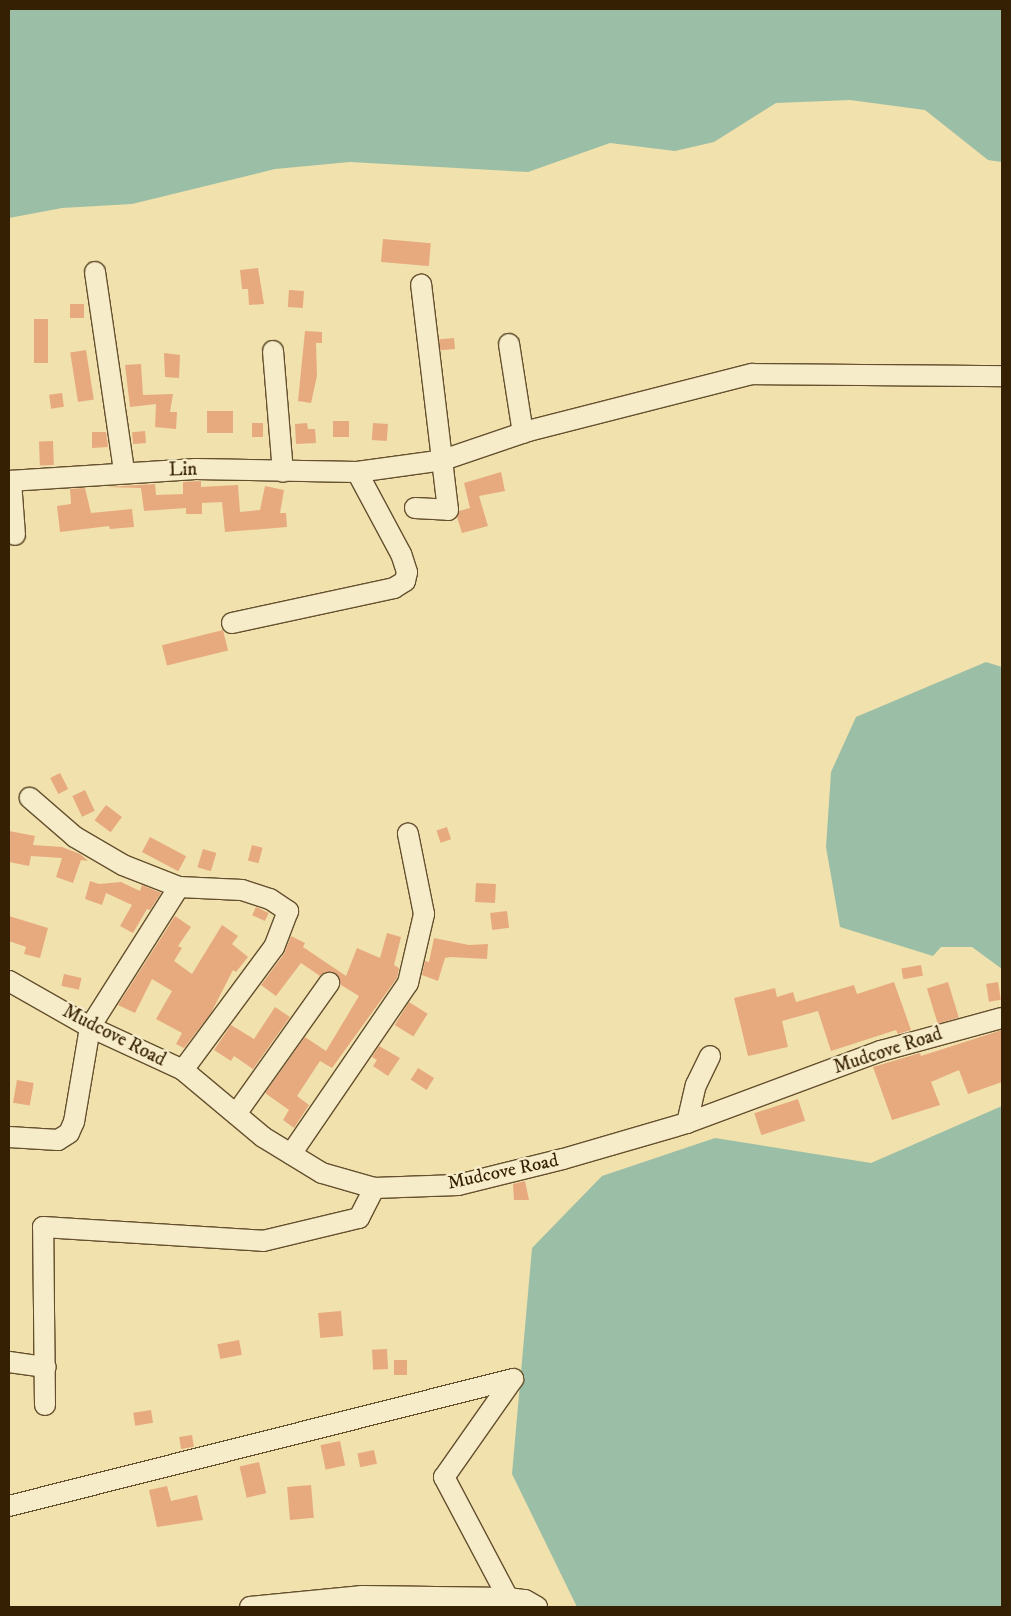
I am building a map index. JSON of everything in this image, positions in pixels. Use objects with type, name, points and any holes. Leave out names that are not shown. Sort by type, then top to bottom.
[{"type":"street","points":[[95,272],[124,472]]},
{"type":"street","points":[[415,508],[448,510],[421,285]]},
{"type":"street","points":[[509,344],[523,433]]},
{"type":"street","points":[[273,351],[283,472]]},
{"type":"street","name":"Lin","points":[[10,481],[124,472],[196,469],[357,472],[443,460],[523,433],[752,374],[1002,376]]},
{"type":"street","points":[[232,623],[394,588],[406,581],[407,572],[401,554],[357,472]]},
{"type":"street","points":[[10,481],[15,535]]},
{"type":"street","points":[[30,798],[75,837],[123,865],[179,887],[242,890],[270,899],[288,911],[274,946],[183,1070]]},
{"type":"street","points":[[291,1154],[408,983],[424,914],[408,834]]},
{"type":"street","points":[[9,1137],[58,1140],[69,1133],[90,1027],[179,887]]},
{"type":"street","name":"Mudcove Road","points":[[9,981],[90,1027],[183,1070],[236,1114],[291,1154],[322,1173],[374,1188],[458,1185],[563,1159],[687,1122],[881,1051],[1002,1018]]},
{"type":"street","points":[[236,1114],[329,983]]},
{"type":"street","points":[[687,1122],[696,1085],[710,1056]]},
{"type":"street","points":[[45,1405],[43,1227],[263,1241],[359,1218],[374,1188]]},
{"type":"street","points":[[9,1362],[46,1367]]},
{"type":"street","points":[[9,1506],[513,1379],[444,1478],[508,1598]]},
{"type":"street","points":[[250,1607],[362,1601],[431,1603],[508,1598],[526,1600],[537,1607]]},
{"type":"shaded area","points":[[9,9],[1002,9],[1002,162],[988,160],[925,110],[850,100],[776,103],[714,142],[675,151],[610,143],[528,172],[350,162],[275,169],[132,204],[62,208],[9,218]]},
{"type":"shaded area","points":[[986,662],[1002,667],[1002,969],[972,947],[941,947],[933,956],[840,927],[826,847],[831,772],[856,717]]},
{"type":"shaded area","points":[[1002,1106],[1002,1607],[577,1607],[512,1474],[532,1248],[602,1176],[715,1138],[871,1163]]},
{"type":"building","points":[[383,239],[431,243],[429,266],[381,262]]},
{"type":"building","points":[[258,268],[264,304],[249,305],[248,289],[242,289],[240,270]]},
{"type":"building","points":[[289,290],[304,291],[303,308],[288,307]]},
{"type":"building","points":[[70,304],[84,304],[84,318],[70,318]]},
{"type":"building","points":[[34,319],[48,319],[48,363],[34,363]]},
{"type":"building","points":[[305,331],[322,332],[322,343],[316,343],[317,376],[311,403],[298,401]]},
{"type":"building","points":[[454,338],[455,349],[440,350],[439,339]]},
{"type":"building","points":[[86,350],[94,399],[78,402],[70,353]]},
{"type":"building","points":[[164,353],[180,355],[179,378],[165,377]]},
{"type":"building","points":[[141,364],[143,395],[173,394],[170,412],[177,412],[176,429],[155,427],[156,404],[130,407],[125,365]]},
{"type":"building","points":[[62,393],[64,407],[51,409],[49,395]]},
{"type":"building","points":[[207,411],[233,411],[233,433],[207,433]]},
{"type":"building","points":[[333,421],[349,421],[349,437],[333,437]]},
{"type":"building","points":[[252,423],[263,423],[263,437],[252,437]]},
{"type":"building","points":[[307,423],[308,429],[315,429],[316,443],[296,444],[295,424]]},
{"type":"building","points":[[373,423],[388,424],[387,441],[372,440]]},
{"type":"building","points":[[145,431],[146,443],[133,444],[132,432]]},
{"type":"building","points":[[92,432],[106,432],[108,447],[92,448]]},
{"type":"building","points":[[39,441],[53,441],[54,465],[40,465]]},
{"type":"building","points":[[501,472],[505,491],[479,496],[488,526],[462,533],[457,517],[459,511],[470,508],[464,483]]},
{"type":"building","points":[[201,481],[201,487],[238,485],[240,512],[260,510],[265,486],[284,490],[280,513],[286,513],[287,527],[225,532],[222,502],[202,503],[202,514],[186,514],[186,508],[144,511],[141,488],[106,487],[155,484],[156,495],[183,494],[183,482]]},
{"type":"building","points":[[85,488],[91,513],[132,509],[134,527],[110,529],[109,526],[60,532],[57,506],[71,504],[70,489]]},
{"type":"building","points":[[223,630],[228,650],[167,666],[162,645]]},
{"type":"building","points":[[60,773],[68,789],[58,794],[50,778]]},
{"type":"building","points":[[85,790],[95,811],[82,817],[72,796]]},
{"type":"building","points":[[106,805],[122,817],[111,832],[95,820]]},
{"type":"building","points":[[447,827],[451,839],[441,843],[437,830]]},
{"type":"building","points":[[9,831],[35,836],[33,845],[62,847],[80,854],[88,861],[81,860],[73,883],[56,877],[62,858],[31,856],[29,866],[9,862]]},
{"type":"building","points":[[150,837],[186,856],[178,871],[142,852]]},
{"type":"building","points":[[252,845],[263,848],[258,863],[248,860]]},
{"type":"building","points":[[203,849],[216,853],[211,871],[197,867]]},
{"type":"building","points":[[90,881],[99,884],[121,882],[140,891],[142,885],[161,893],[150,910],[147,909],[133,933],[120,926],[132,905],[106,893],[102,905],[85,899]]},
{"type":"building","points":[[476,883],[496,884],[495,903],[475,902]]},
{"type":"building","points":[[256,907],[269,913],[265,921],[252,915]]},
{"type":"building","points":[[507,911],[509,928],[492,930],[490,913]]},
{"type":"building","points":[[9,916],[48,928],[40,958],[24,954],[26,947],[9,941]]},
{"type":"building","points":[[175,916],[191,927],[178,946],[182,948],[174,961],[192,974],[222,925],[238,936],[232,944],[248,957],[236,972],[233,970],[211,1013],[184,1048],[176,1044],[182,1033],[156,1019],[172,991],[152,979],[135,1013],[118,1005]]},
{"type":"building","points":[[387,933],[401,937],[394,965],[399,968],[397,978],[332,1068],[320,1061],[297,1096],[309,1105],[294,1128],[283,1120],[289,1110],[265,1093],[305,1037],[326,1051],[359,996],[341,985],[335,973],[325,972],[320,976],[301,963],[276,996],[261,985],[284,954],[291,936],[305,943],[303,947],[346,976],[357,948],[380,958]]},
{"type":"building","points":[[434,938],[469,945],[488,944],[487,959],[445,958],[438,981],[422,975],[425,961],[429,962]]},
{"type":"building","points":[[921,965],[923,976],[903,979],[901,968]]},
{"type":"building","points":[[64,974],[82,978],[79,990],[61,986]]},
{"type":"building","points":[[894,982],[911,1030],[898,1034],[896,1030],[831,1051],[818,1011],[782,1021],[788,1047],[748,1056],[734,998],[775,988],[777,997],[793,992],[796,1002],[854,985],[857,994]]},
{"type":"building","points":[[948,982],[959,1017],[938,1024],[927,988]]},
{"type":"building","points":[[998,982],[1001,1000],[989,1002],[986,984]]},
{"type":"building","points":[[409,1002],[428,1014],[413,1037],[395,1025]]},
{"type":"building","points":[[275,1007],[290,1017],[253,1069],[234,1056],[231,1061],[214,1050],[231,1025],[254,1039]]},
{"type":"building","points":[[1002,1030],[1002,1082],[968,1094],[959,1070],[931,1082],[940,1105],[892,1120],[873,1067],[920,1053],[921,1056]]},
{"type":"building","points":[[379,1046],[400,1058],[388,1076],[373,1066],[377,1060],[372,1057]]},
{"type":"building","points":[[418,1068],[434,1078],[427,1090],[411,1080]]},
{"type":"building","points":[[17,1080],[34,1083],[30,1106],[13,1103]]},
{"type":"building","points":[[798,1099],[805,1121],[761,1135],[754,1113]]},
{"type":"building","points":[[525,1181],[529,1200],[514,1200],[513,1184]]},
{"type":"building","points":[[341,1311],[343,1336],[320,1338],[318,1313]]},
{"type":"building","points":[[239,1340],[242,1355],[220,1359],[217,1344]]},
{"type":"building","points":[[387,1349],[388,1369],[373,1370],[372,1350]]},
{"type":"building","points":[[394,1360],[407,1360],[407,1375],[394,1375]]},
{"type":"building","points":[[151,1410],[153,1423],[135,1426],[133,1413]]},
{"type":"building","points":[[192,1435],[194,1447],[181,1449],[179,1437]]},
{"type":"building","points":[[340,1441],[345,1465],[326,1470],[320,1445]]},
{"type":"building","points":[[374,1450],[377,1464],[360,1467],[357,1454]]},
{"type":"building","points":[[259,1462],[266,1493],[247,1498],[240,1466]]},
{"type":"building","points":[[311,1485],[314,1518],[290,1520],[287,1487]]},
{"type":"building","points":[[167,1486],[171,1501],[197,1495],[203,1520],[157,1527],[149,1490]]}]
